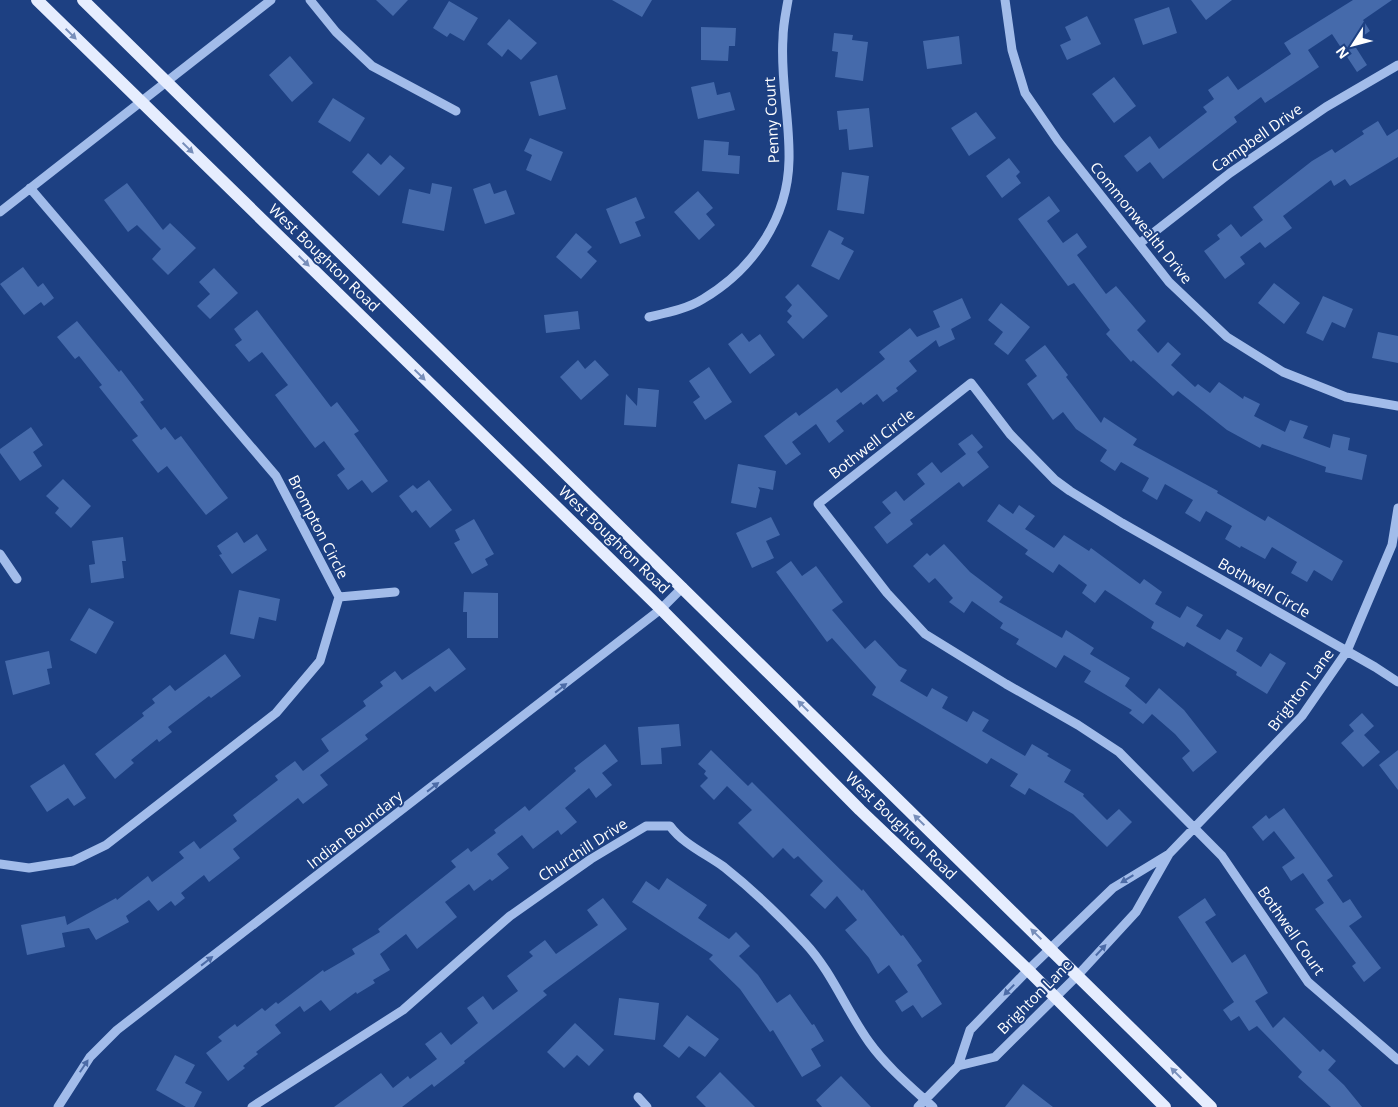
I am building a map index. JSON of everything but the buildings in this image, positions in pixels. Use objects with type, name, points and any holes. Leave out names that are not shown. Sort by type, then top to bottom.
[{"type":"main road","name":"West Boughton Road","points":[[36,0],[661,610],[860,810],[1028,970],[1165,1107]]},
{"type":"main road","name":"West Boughton Road","points":[[84,0],[1211,1107]]},
{"type":"street","points":[[0,212],[142,103],[166,81],[271,0]]},
{"type":"street","points":[[310,0],[336,32],[372,66],[456,111]]},
{"type":"street","name":"Penny Court","points":[[648,317],[673,311],[702,300],[734,277],[756,254],[774,225],[784,198],[789,160],[783,37],[788,0]]},
{"type":"street","name":"Commonwealth Drive","points":[[1005,0],[1012,50],[1025,94],[1058,141],[1168,282],[1227,337],[1283,372],[1346,397],[1398,406]]},
{"type":"street","name":"Campbell Drive","points":[[1139,244],[1230,173],[1326,107],[1398,65]]},
{"type":"street","name":"Brompton Circle","points":[[0,864],[29,868],[72,861],[106,845],[276,714],[320,661],[339,597],[276,476],[30,188]]},
{"type":"street","name":"Bothwell Circle","points":[[1195,827],[1119,752],[1078,725],[1006,684],[925,634],[887,593],[818,504],[971,383],[1010,434],[1055,480],[1122,523],[1346,651]]},
{"type":"street","name":"Brighton Lane","points":[[958,1066],[995,1057],[1078,975],[1136,912],[1169,854],[1302,716],[1346,651],[1392,545],[1398,508]]},
{"type":"street","points":[[0,554],[17,580]]},
{"type":"street","name":"Indian Boundary","points":[[58,1107],[63,1096],[90,1057],[117,1030],[661,610],[683,587]]},
{"type":"street","points":[[339,597],[395,592]]},
{"type":"street","points":[[1346,651],[1398,682]]},
{"type":"street","name":"Churchill Drive","points":[[252,1107],[403,1010],[510,916],[591,859],[646,826],[670,826],[677,836],[704,852],[743,882],[784,922],[821,963],[868,1041],[881,1057],[933,1107]]},
{"type":"street","name":"Bothwell Court","points":[[1195,827],[1222,856],[1308,982],[1398,1060]]},
{"type":"street","name":"Brighton Lane","points":[[918,1107],[958,1066],[970,1030],[1028,970],[1113,888],[1169,854]]},
{"type":"street","points":[[638,1097],[647,1107]]}]
